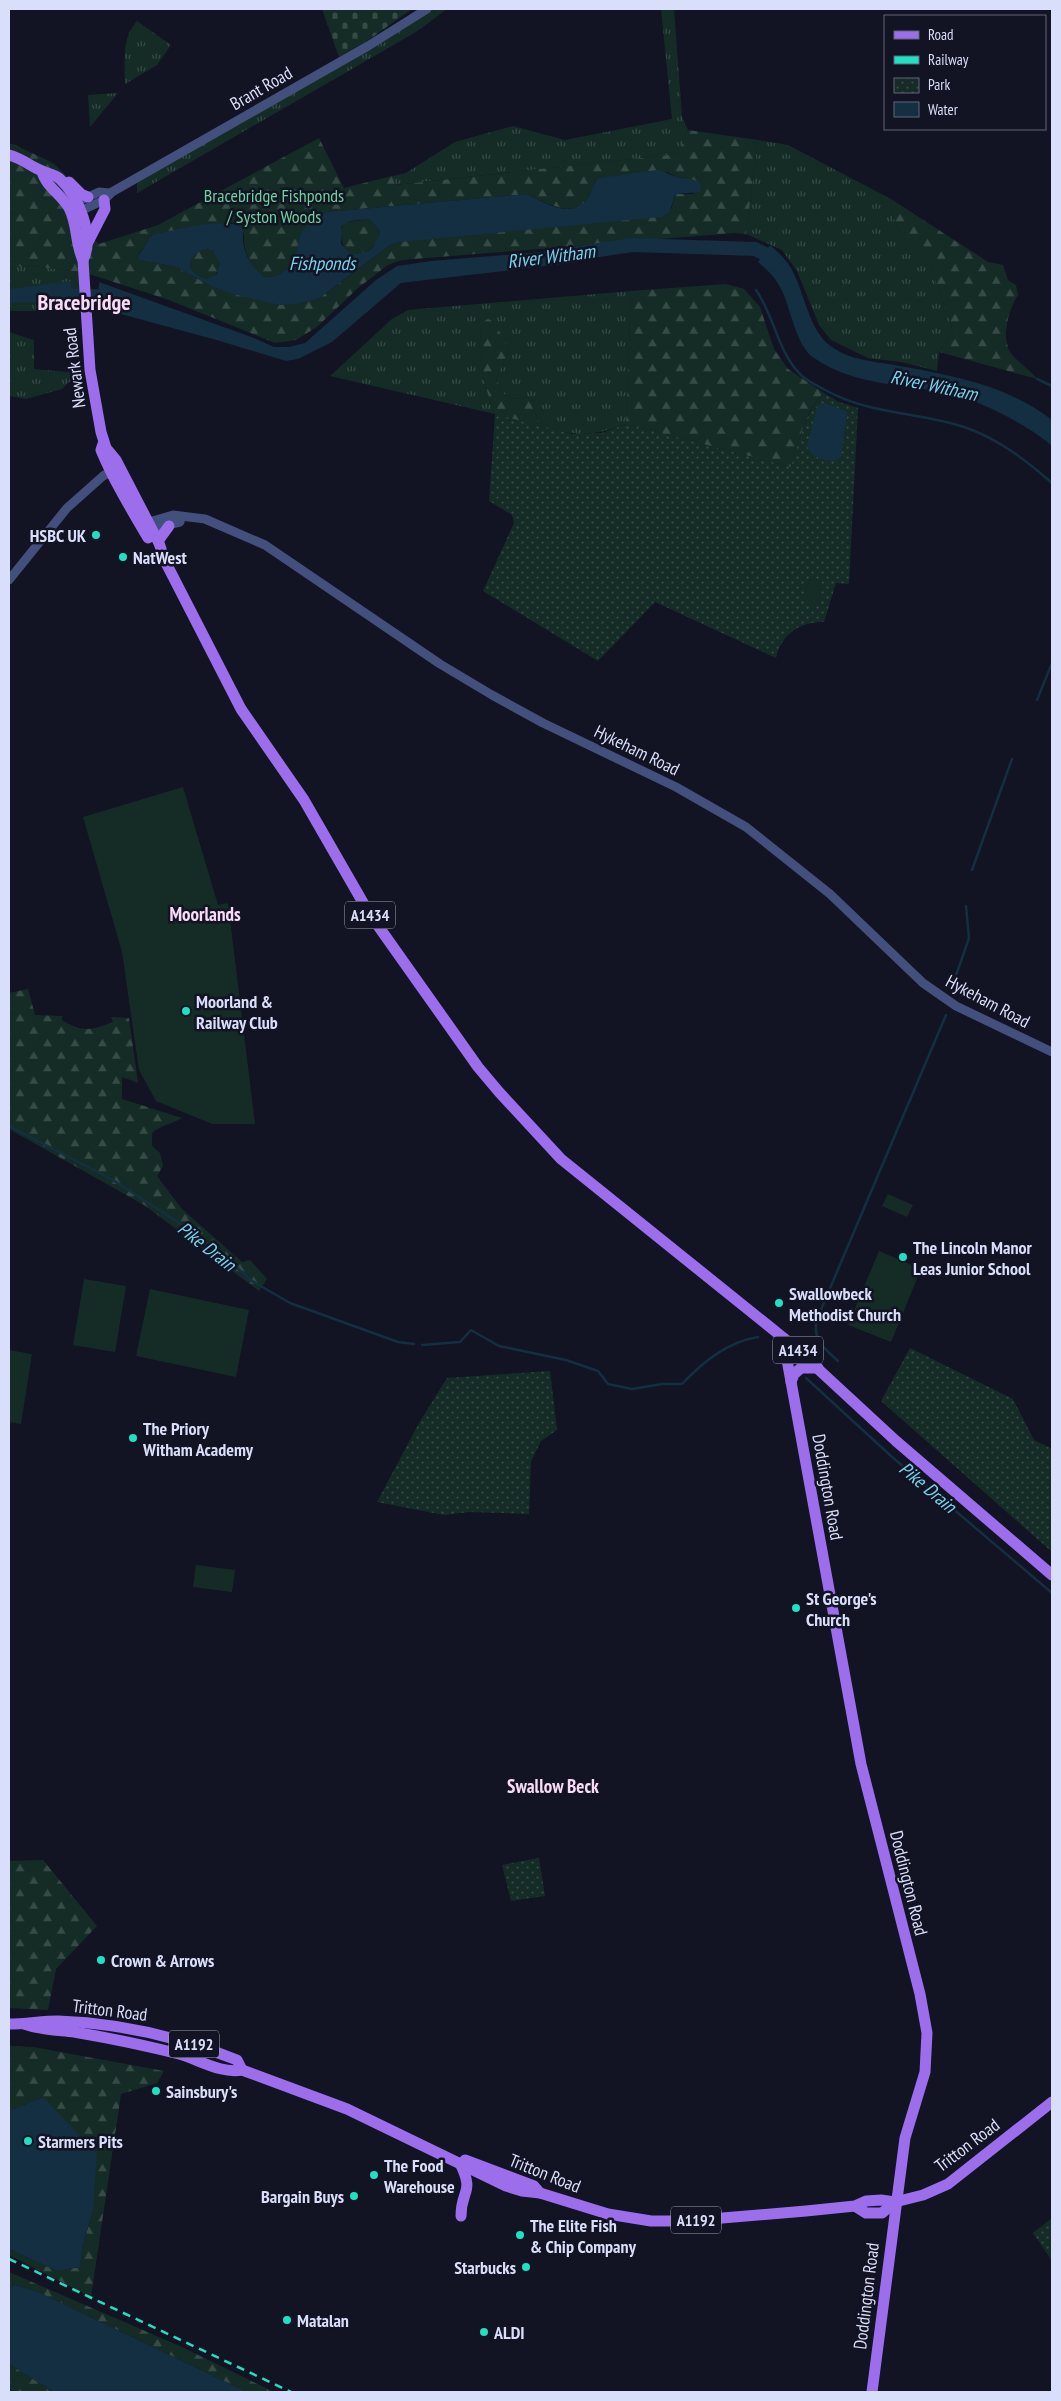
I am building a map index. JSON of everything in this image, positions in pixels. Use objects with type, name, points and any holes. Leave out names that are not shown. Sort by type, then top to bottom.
[{"type":"main road","name":"Newark Road","points":[[9,155],[18,157],[42,171],[48,171],[61,180],[74,208],[87,245],[87,252],[83,260]]},
{"type":"main road","name":"Newark Road","points":[[42,171],[44,179],[74,208],[79,251],[83,260],[92,378],[104,441],[157,554],[165,562]]},
{"type":"main road","points":[[61,180],[68,180],[81,194],[88,197]]},
{"type":"main road","points":[[87,245],[105,209],[107,197]]},
{"type":"main road","name":"Newark Road","points":[[145,526],[158,541],[165,562],[241,709],[309,808],[378,928],[478,1067],[561,1158],[783,1338]]},
{"type":"main road","points":[[158,541],[170,526]]},
{"type":"main road","name":"A1434","points":[[783,1338],[896,1441],[1052,1576]]},
{"type":"main road","name":"Doddington Road","points":[[783,1338],[861,1764],[924,2013],[928,2050],[925,2072],[905,2138],[872,2392]]},
{"type":"main road","points":[[791,1382],[794,1374],[801,1368],[818,1368]]},
{"type":"main road","name":"Tritton Road","points":[[9,2024],[24,2024],[37,2021],[113,2025],[168,2035],[237,2060],[242,2070]]},
{"type":"main road","name":"Tritton Road","points":[[24,2024],[37,2028],[127,2042],[231,2072],[242,2070],[347,2109],[458,2161],[472,2170],[506,2186],[522,2191],[540,2193],[608,2214],[651,2221],[710,2219],[855,2206],[866,2201],[896,2202],[923,2195],[948,2184],[1052,2102]]},
{"type":"main road","points":[[168,2035],[177,2046],[196,2052],[204,2065]]},
{"type":"main road","points":[[458,2161],[468,2182],[461,2216]]},
{"type":"street","name":"Brant Road","points":[[107,197],[368,46],[427,9]]},
{"type":"street","points":[[74,208],[88,197],[99,192],[107,197]]},
{"type":"street","points":[[74,208],[107,197]]},
{"type":"street","points":[[9,580],[67,508],[80,495],[97,483],[106,484],[118,474]]},
{"type":"street","name":"Hykeham Road","points":[[145,526],[172,515],[182,518],[205,519],[265,544],[440,664],[492,695],[543,723],[676,787],[746,827],[830,894],[923,983],[953,1004],[1052,1052]]},
{"type":"street","points":[[145,526],[170,526],[180,522],[182,518]]},
{"type":"green space","points":[[322,9],[412,9],[367,41],[339,57]]},
{"type":"green space","points":[[427,9],[447,9],[416,32],[137,193],[137,179]]},
{"type":"green space","points":[[661,9],[674,9],[682,117],[688,130],[678,154],[394,185],[392,176],[406,173],[455,142],[513,126],[565,140],[672,119]]},
{"type":"green space","points":[[137,21],[171,45],[157,65],[125,84],[126,43],[128,35]]},
{"type":"green space","points":[[118,93],[90,127],[88,95]]},
{"type":"green space","name":"Bracebridge Fishponds / Syston Woods","points":[[688,130],[758,140],[746,234],[734,233],[402,260],[388,265],[358,288],[317,327],[296,340],[275,343],[169,300],[86,273],[25,265],[9,269],[9,144],[13,144],[53,163],[76,185],[83,229],[99,244],[158,225],[319,138],[344,188],[392,176],[395,185],[678,154]],"holes":[[[668,172],[676,177],[684,178],[694,194],[676,194],[671,209],[399,242],[390,245],[318,299],[297,304],[211,286],[176,267],[141,260],[138,255],[149,237],[155,234],[223,223],[235,223],[244,234],[246,253],[255,268],[264,277],[276,276],[294,264],[300,239],[306,228],[327,212],[527,194],[547,204],[567,209],[576,208],[584,203],[590,195],[595,182]]]},
{"type":"green space","points":[[758,140],[788,145],[891,199],[893,216],[901,236],[928,258],[953,331],[939,352],[937,371],[901,362],[868,358],[831,340],[819,325],[797,271],[782,250],[746,234]]},
{"type":"green space","points":[[891,199],[988,262],[1003,265],[1008,280],[1016,285],[1018,295],[1008,317],[1006,335],[1009,351],[1037,379],[939,352],[953,331],[928,258],[901,236],[893,216]]},
{"type":"green space","points":[[369,219],[380,231],[377,240],[372,247],[360,254],[353,254],[347,251],[343,245],[341,235],[344,223]]},
{"type":"green space","points":[[205,249],[211,250],[219,258],[219,270],[211,278],[205,279],[199,278],[191,270],[190,264],[191,258],[199,250]]},
{"type":"green space","points":[[24,265],[86,273],[74,311],[9,311],[9,269]]},
{"type":"green space","points":[[726,284],[744,289],[760,307],[774,349],[788,369],[824,393],[817,400],[807,417],[791,467],[626,424],[631,291]]},
{"type":"green space","points":[[631,291],[626,424],[614,428],[584,434],[542,427],[528,397],[515,399],[504,394],[496,378],[509,352],[495,323],[481,323],[481,336],[485,380],[495,414],[330,376],[392,319],[408,310]]},
{"type":"green space","points":[[488,319],[495,322],[509,352],[496,378],[501,390],[510,398],[528,397],[542,427],[495,414],[487,391],[481,347],[481,323]]},
{"type":"green space","points":[[9,332],[34,340],[34,369],[79,373],[62,389],[26,399],[9,396]]},
{"type":"green space","points":[[824,393],[839,402],[858,408],[849,584],[836,583],[824,622],[807,624],[793,631],[782,643],[776,658],[655,602],[598,661],[483,591],[514,523],[512,515],[489,501],[495,414],[572,434],[602,433],[626,424],[791,467],[807,418],[817,400]]},
{"type":"green space","points":[[807,579],[822,581],[819,606],[804,604]]},
{"type":"green space","name":"Moorland & Railway Club","points":[[183,787],[218,905],[228,903],[255,1124],[212,1124],[156,1101],[139,1070],[122,952],[83,817]]},
{"type":"green space","points":[[28,989],[35,1015],[62,1016],[62,1020],[76,1027],[88,1029],[99,1027],[113,1022],[111,1017],[129,1018],[138,1083],[122,1077],[122,1099],[182,1118],[152,1133],[152,1146],[160,1153],[163,1166],[157,1176],[182,1209],[242,1262],[250,1260],[267,1279],[259,1291],[144,1205],[9,1129],[9,993]]},
{"type":"green space","points":[[888,1194],[913,1205],[907,1217],[882,1206]]},
{"type":"green space","points":[[879,1251],[921,1269],[891,1342],[848,1325]]},
{"type":"green space","points":[[84,1279],[126,1286],[115,1352],[73,1345]]},
{"type":"green space","points":[[150,1289],[249,1310],[236,1377],[136,1356]]},
{"type":"green space","points":[[910,1348],[1013,1399],[1034,1440],[1052,1449],[1052,1552],[881,1401]]},
{"type":"green space","points":[[9,1350],[32,1354],[21,1424],[9,1422]]},
{"type":"green space","points":[[550,1371],[557,1430],[541,1441],[531,1462],[529,1514],[469,1512],[444,1515],[377,1502],[419,1423],[447,1378]]},
{"type":"green space","points":[[196,1565],[235,1570],[232,1592],[193,1587]]},
{"type":"green space","points":[[539,1858],[545,1896],[511,1901],[502,1865]]},
{"type":"green space","points":[[43,1860],[97,1926],[56,1969],[48,2010],[9,2008],[9,1861]]},
{"type":"green space","points":[[9,2046],[33,2047],[164,2071],[157,2083],[121,2094],[91,2297],[9,2255],[9,2249],[57,2271],[80,2267],[83,2245],[93,2210],[43,2097],[9,2111]]},
{"type":"green space","points":[[1052,2218],[1052,2261],[1033,2233]]},
{"type":"green space","points":[[9,2272],[182,2347],[274,2392],[247,2392],[36,2291],[15,2285],[9,2288]]},
{"type":"green space","points":[[9,2364],[54,2392],[9,2392]]},
{"type":"water","name":"Fishponds","points":[[657,170],[697,181],[700,183],[701,192],[676,194],[670,210],[661,217],[399,242],[390,245],[318,299],[297,304],[280,305],[233,294],[211,286],[176,267],[140,260],[138,256],[149,237],[155,234],[200,225],[234,224],[242,227],[243,244],[249,260],[264,277],[276,276],[294,264],[299,239],[305,228],[327,212],[527,194],[558,208],[574,208],[582,205],[588,198],[595,182],[599,178]],"holes":[[[369,219],[380,231],[379,237],[370,250],[361,254],[350,253],[341,244],[341,227],[350,221]],[[207,249],[213,251],[220,263],[217,274],[207,279],[194,273],[190,264],[194,255]]]},
{"type":"water","points":[[770,245],[790,266],[814,325],[827,343],[835,349],[858,359],[960,378],[999,390],[1017,398],[1052,420],[1052,446],[1020,424],[995,410],[970,400],[940,392],[866,380],[831,368],[814,358],[802,345],[778,283],[758,262]]},
{"type":"water","points":[[578,249],[580,262],[401,283],[332,342],[298,359],[286,361],[117,313],[97,310],[99,282],[274,347],[289,347],[305,343],[376,280],[397,266],[431,261]]},
{"type":"water","points":[[71,281],[71,305],[22,302],[9,304],[9,289]]},
{"type":"water","points":[[824,403],[846,411],[847,416],[841,457],[835,461],[822,459],[814,455],[807,445],[817,408],[820,404]]},
{"type":"water","points":[[43,2097],[97,2154],[93,2210],[83,2245],[80,2267],[57,2271],[9,2249],[9,2111]]},
{"type":"water","points":[[15,2285],[36,2291],[247,2392],[54,2392],[9,2364],[9,2288]]},
{"type":"waterway","name":"River Witham","points":[[560,256],[632,245],[755,249],[767,255],[777,265]]},
{"type":"waterway","points":[[756,290],[768,312],[787,357],[802,376],[808,380],[825,390],[861,405],[949,423],[979,433],[1012,452],[1052,483]]},
{"type":"waterway","name":"River Witham","points":[[54,295],[115,297]]},
{"type":"waterway","points":[[1037,379],[1052,386]]},
{"type":"waterway","points":[[1037,700],[1052,663]]},
{"type":"waterway","points":[[972,870],[1012,759]]},
{"type":"waterway","points":[[952,987],[969,938],[966,906]]},
{"type":"waterway","points":[[838,1361],[823,1347],[817,1338],[817,1319],[946,1015]]},
{"type":"waterway","name":"Pike Drain","points":[[9,1126],[113,1180],[179,1223],[219,1252],[252,1281],[290,1303],[398,1342],[414,1344]]},
{"type":"waterway","name":"Pike Drain","points":[[422,1345],[460,1342],[471,1330],[499,1346],[566,1360],[598,1371],[608,1384],[632,1389],[662,1384],[682,1384],[716,1354],[736,1343],[758,1337]]},
{"type":"waterway","name":"Pike Drain","points":[[806,1378],[891,1456],[1052,1593]]},
{"type":"railway","points":[[9,2259],[291,2392]]},
{"type":"place","name":"HSBC UK","points":[[96,535]]},
{"type":"place","name":"NatWest","points":[[123,557]]},
{"type":"place","name":"Moorland & Railway Club","points":[[186,1011]]},
{"type":"place","name":"The Lincoln Manor Leas Junior School","points":[[903,1257]]},
{"type":"place","name":"Swallowbeck Methodist Church","points":[[779,1303]]},
{"type":"place","name":"The Priory Witham Academy","points":[[133,1438]]},
{"type":"place","name":"St George's Church","points":[[796,1608]]},
{"type":"place","name":"Crown & Arrows","points":[[101,1960]]},
{"type":"place","name":"Sainsbury's","points":[[156,2091]]},
{"type":"place","name":"Starmers Pits","points":[[28,2141]]},
{"type":"place","name":"The Food Warehouse","points":[[374,2175]]},
{"type":"place","name":"Bargain Buys","points":[[354,2196]]},
{"type":"place","name":"The Elite Fish & Chip Company","points":[[520,2235]]},
{"type":"place","name":"Starbucks","points":[[526,2267]]},
{"type":"place","name":"Matalan","points":[[287,2320]]},
{"type":"place","name":"ALDI","points":[[484,2332]]},
{"type":"district","name":"Bracebridge","points":[[84,302]]},
{"type":"district","name":"Moorlands","points":[[205,914]]},
{"type":"district","name":"Swallow Beck","points":[[553,1786]]}]
